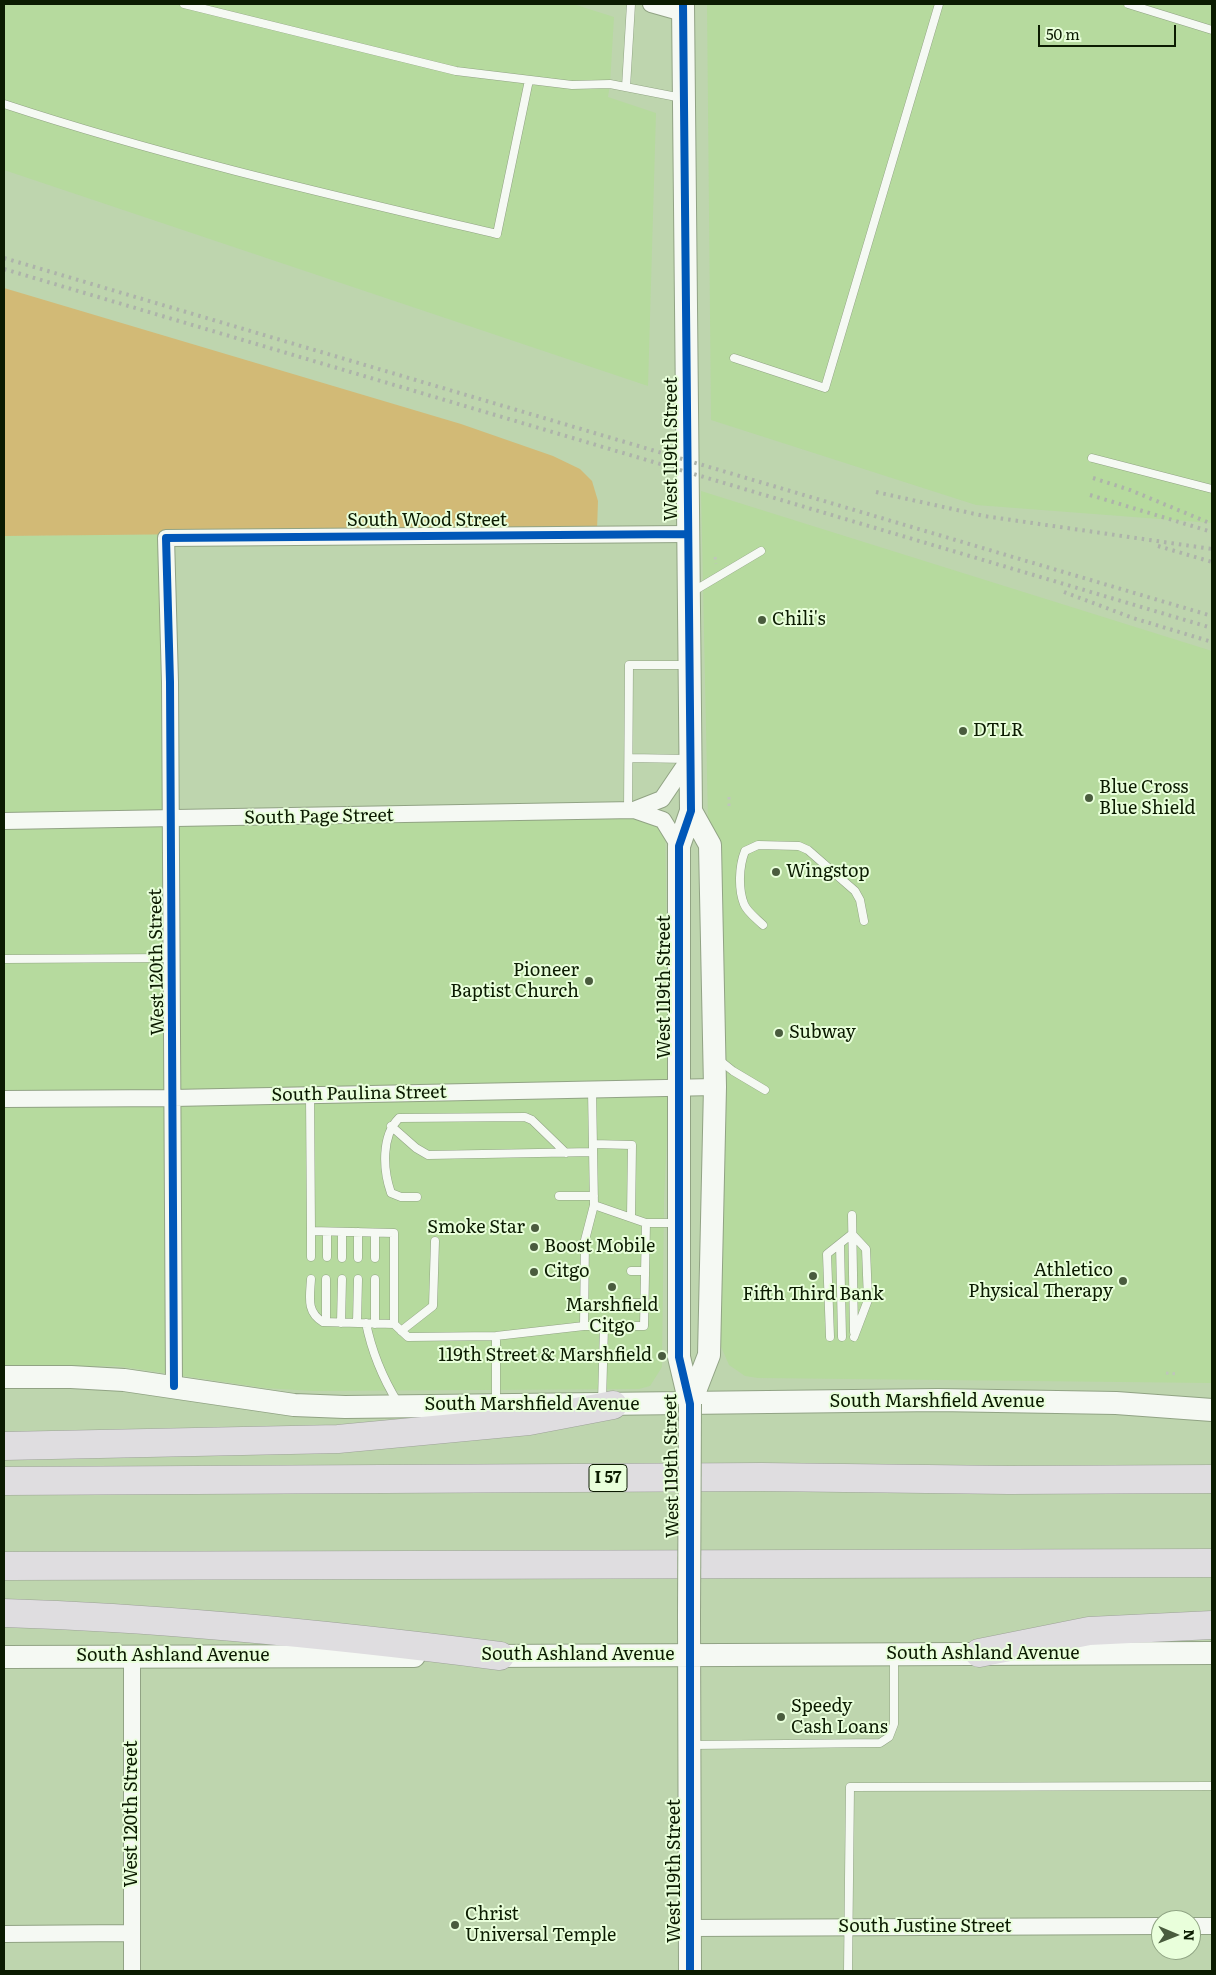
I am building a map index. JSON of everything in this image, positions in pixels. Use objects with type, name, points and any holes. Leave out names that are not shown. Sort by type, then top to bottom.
[{"type":"highway","points":[[4,1446],[338,1439],[529,1420],[608,1405]]},
{"type":"highway","name":"I 57","points":[[4,1481],[752,1477],[1009,1480],[1212,1479]]},
{"type":"highway","points":[[4,1566],[1212,1563]]},
{"type":"highway","points":[[4,1614],[73,1615],[334,1635],[500,1656]]},
{"type":"highway","points":[[979,1653],[1089,1631],[1212,1625]]},
{"type":"street","points":[[650,4],[683,9]]},
{"type":"street","name":"West 119th Street","points":[[683,9],[691,811],[679,846],[679,1357],[690,1404],[690,1971]]},
{"type":"street","name":"South Wood Street","points":[[166,538],[688,534]]},
{"type":"street","name":"West 120th Street","points":[[166,538],[172,958],[174,1386]]},
{"type":"street","name":"South Page Street","points":[[631,811],[662,799],[689,759]]},
{"type":"street","name":"South Page Street","points":[[4,821],[170,820],[631,811],[663,820],[679,846]]},
{"type":"street","name":"West 119th Street","points":[[690,1404],[709,1355],[715,1088],[710,845],[691,811]]},
{"type":"street","name":"South Paulina Street","points":[[4,1099],[173,1098],[715,1088]]},
{"type":"street","name":"South Marshfield Avenue","points":[[4,1377],[71,1377],[174,1386],[245,1399],[294,1405],[496,1406],[938,1400],[1116,1403],[1212,1410]]},
{"type":"street","name":"South Ashland Avenue","points":[[4,1657],[1212,1652]]},
{"type":"street","name":"West 120th Street","points":[[132,1656],[132,1971]]},
{"type":"street","name":"South Justine Street","points":[[690,1928],[1151,1926]]},
{"type":"street","points":[[4,1934],[132,1933]]},
{"type":"lane","points":[[184,4],[456,71],[572,85],[610,84],[684,98]]},
{"type":"lane","points":[[626,87],[631,4]]},
{"type":"lane","points":[[734,358],[825,388],[939,4]]},
{"type":"lane","points":[[1128,4],[1212,30]]},
{"type":"lane","points":[[4,104],[74,127],[240,173],[496,234],[529,80]]},
{"type":"lane","points":[[1092,458],[1212,489]]},
{"type":"lane","points":[[688,595],[760,551]]},
{"type":"lane","points":[[631,811],[629,665],[689,665]]},
{"type":"lane","points":[[629,758],[689,759]]},
{"type":"lane","points":[[763,925],[749,911],[741,894],[742,858],[745,852],[758,846],[799,846],[815,854],[856,891],[860,900],[864,921]]},
{"type":"lane","points":[[4,959],[172,958]]},
{"type":"lane","points":[[714,1056],[733,1071],[765,1090]]},
{"type":"lane","points":[[584,1326],[584,1303],[589,1271],[585,1240],[594,1205],[592,1090]]},
{"type":"lane","points":[[310,1095],[311,1257]]},
{"type":"lane","points":[[417,1197],[401,1197],[391,1193],[386,1180],[387,1139],[391,1126],[399,1118],[525,1118],[532,1120],[566,1153]]},
{"type":"lane","points":[[391,1126],[416,1148],[428,1155],[566,1153],[593,1148],[632,1145],[632,1218]]},
{"type":"lane","points":[[560,1196],[594,1196]]},
{"type":"lane","points":[[594,1205],[646,1223],[680,1223]]},
{"type":"lane","points":[[852,1215],[852,1234],[854,1336],[868,1300],[866,1249],[852,1234]]},
{"type":"lane","points":[[311,1232],[394,1233],[394,1324],[408,1336],[496,1336],[584,1326],[644,1326],[646,1223]]},
{"type":"lane","points":[[327,1232],[327,1258]]},
{"type":"lane","points":[[342,1232],[342,1258]]},
{"type":"lane","points":[[358,1232],[358,1258]]},
{"type":"lane","points":[[375,1258],[376,1233]]},
{"type":"lane","points":[[830,1337],[827,1254],[852,1234]]},
{"type":"lane","points":[[401,1331],[433,1306],[434,1241]]},
{"type":"lane","points":[[840,1244],[842,1337]]},
{"type":"lane","points":[[631,1271],[645,1271]]},
{"type":"lane","points":[[375,1278],[370,1324],[372,1351],[385,1383],[401,1406]]},
{"type":"lane","points":[[311,1279],[310,1308],[314,1317],[326,1322],[394,1324]]},
{"type":"lane","points":[[326,1279],[326,1322]]},
{"type":"lane","points":[[341,1322],[342,1279]]},
{"type":"lane","points":[[357,1323],[358,1279]]},
{"type":"lane","points":[[632,1303],[644,1302]]},
{"type":"lane","points":[[584,1303],[593,1303]]},
{"type":"lane","points":[[604,1326],[608,1405]]},
{"type":"lane","points":[[496,1336],[496,1406]]},
{"type":"lane","points":[[689,1745],[880,1743],[888,1737],[894,1724],[894,1654]]},
{"type":"lane","points":[[848,1971],[850,1787],[1212,1786]]},
{"type":"path","points":[[729,797],[729,806]]},
{"type":"path","points":[[1166,1373],[1178,1374]]},
{"type":"shaded area","points":[[4,4],[573,4],[614,17],[608,97],[656,113],[648,386],[4,170]]},
{"type":"shaded area","points":[[707,4],[1212,4],[1212,523],[976,505],[711,420]]},
{"type":"shaded area","points":[[4,288],[461,424],[553,456],[580,469],[592,481],[598,501],[597,530],[4,536]]},
{"type":"shaded area","points":[[701,491],[1212,651],[1212,1383],[758,1378],[745,1376],[729,1365],[719,1342]]},
{"type":"shaded area","points":[[163,534],[165,824],[665,816],[669,1091],[664,1200],[662,1367],[650,1386],[639,1389],[314,1391],[265,1388],[117,1366],[4,1366],[4,536]]},
{"type":"railway","points":[[4,258],[1212,616]]},
{"type":"railway","points":[[4,269],[1212,628]]},
{"type":"railway","points":[[1093,478],[1130,490],[1212,524]]},
{"type":"railway","points":[[876,492],[984,516],[1212,549]]},
{"type":"railway","points":[[1090,495],[1212,532]]},
{"type":"railway","points":[[1158,546],[1212,562]]},
{"type":"railway","points":[[1064,592],[1133,618],[1212,642]]},
{"type":"cycle path","points":[[683,4],[691,811],[679,846],[679,1357],[690,1404],[690,1971]]},
{"type":"cycle path","points":[[174,1386],[170,682],[166,538],[688,534]]},
{"type":"place","name":"Chili's","points":[[762,620]]},
{"type":"place","name":"DTLR","points":[[963,731]]},
{"type":"place","name":"Blue Cross Blue Shield","points":[[1089,798]]},
{"type":"place","name":"Wingstop","points":[[776,872]]},
{"type":"place","name":"Pioneer Baptist Church","points":[[589,981]]},
{"type":"place","name":"Subway","points":[[779,1033]]},
{"type":"place","name":"Smoke Star","points":[[535,1228]]},
{"type":"place","name":"Boost Mobile","points":[[534,1247]]},
{"type":"place","name":"Citgo","points":[[534,1272]]},
{"type":"place","name":"Fifth Third Bank","points":[[813,1276]]},
{"type":"place","name":"Athletico Physical Therapy","points":[[1123,1281]]},
{"type":"place","name":"Marshfield Citgo","points":[[612,1287]]},
{"type":"place","name":"119th Street & Marshfield","points":[[662,1356]]},
{"type":"place","name":"Speedy Cash Loans","points":[[781,1717]]},
{"type":"place","name":"Christ Universal Temple","points":[[455,1925]]}]
